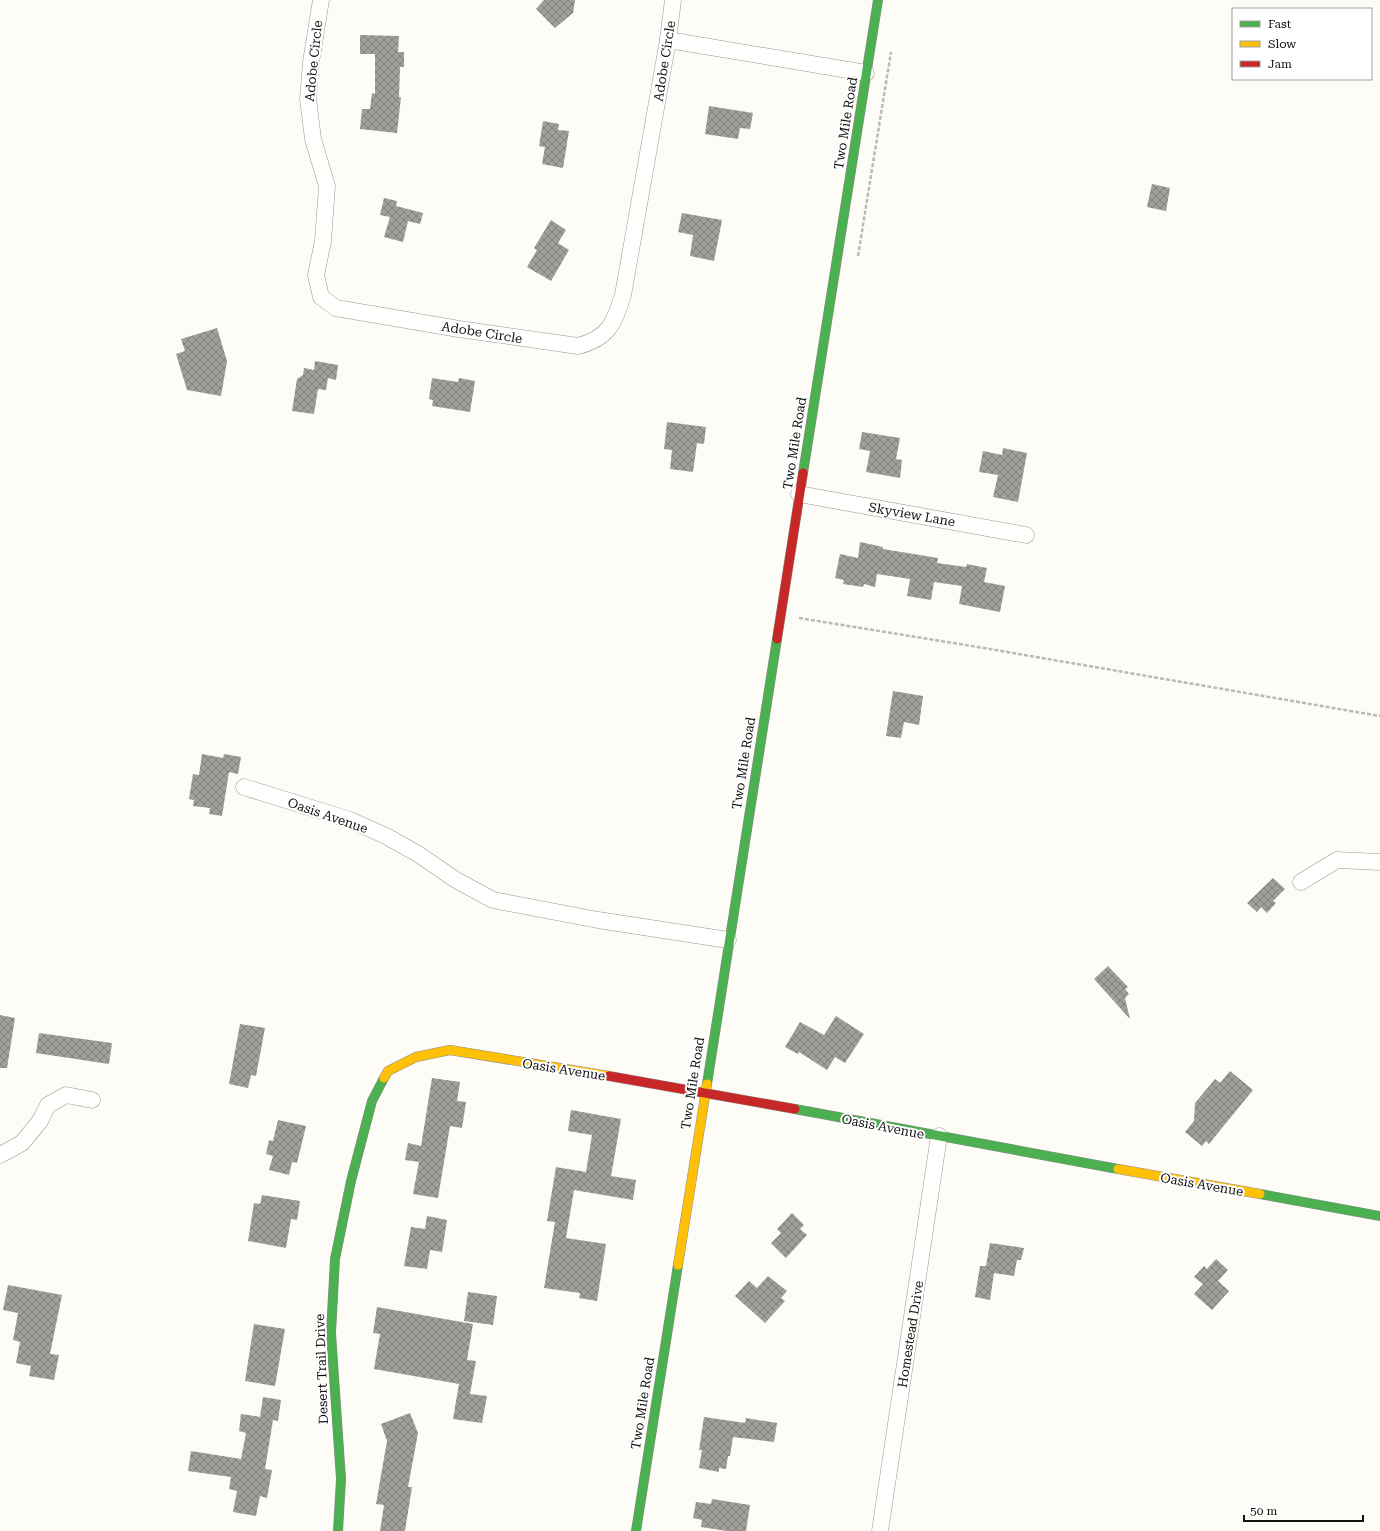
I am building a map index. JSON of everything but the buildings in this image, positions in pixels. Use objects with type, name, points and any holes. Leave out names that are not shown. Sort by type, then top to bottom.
[{"type":"main road","name":"Two Mile Road","points":[[636,1531],[728,940],[878,0]]},
{"type":"main road","name":"Oasis Avenue","points":[[388,1071],[416,1057],[450,1050],[729,1096],[939,1136],[1380,1216]]},
{"type":"main road","name":"Desert Trail Drive","points":[[338,1531],[341,1479],[330,1333],[335,1259],[351,1181],[372,1101],[388,1071]]},
{"type":"street","name":"Adobe Circle","points":[[321,0],[311,62],[308,99],[313,139],[327,186],[323,241],[316,275],[321,297],[336,308],[466,330],[578,346],[592,343],[603,336],[615,318],[623,295],[668,40],[673,0]]},
{"type":"street","points":[[668,40],[866,73]]},
{"type":"street","name":"Skyview Lane","points":[[799,494],[1026,535]]},
{"type":"street","name":"Oasis Avenue","points":[[244,787],[350,820],[386,836],[418,854],[456,880],[493,900],[598,920],[728,940]]},
{"type":"street","points":[[1301,882],[1337,860],[1380,862]]},
{"type":"street","points":[[0,1155],[22,1142],[40,1121],[48,1105],[66,1095],[92,1100]]},
{"type":"street","name":"Homestead Drive","points":[[880,1531],[939,1136]]},
{"type":"path","points":[[780,615],[986,648],[1380,716]]},
{"type":"traffic: fast","points":[[803,473],[878,0]]},
{"type":"traffic: fast","points":[[707,1084],[777,639]]},
{"type":"traffic: fast","points":[[338,1531],[341,1479],[331,1333],[335,1259],[351,1181],[372,1101],[384,1078]]},
{"type":"traffic: fast","points":[[795,1109],[1118,1169]]},
{"type":"traffic: fast","points":[[1260,1194],[1380,1216]]},
{"type":"traffic: fast","points":[[636,1531],[678,1265]]},
{"type":"traffic: slow","points":[[384,1078],[388,1071],[416,1057],[450,1050],[609,1076]]},
{"type":"traffic: slow","points":[[678,1265],[707,1084]]},
{"type":"traffic: slow","points":[[1118,1169],[1260,1194]]},
{"type":"traffic: jam","points":[[777,639],[803,473]]},
{"type":"traffic: jam","points":[[609,1076],[795,1109]]}]
